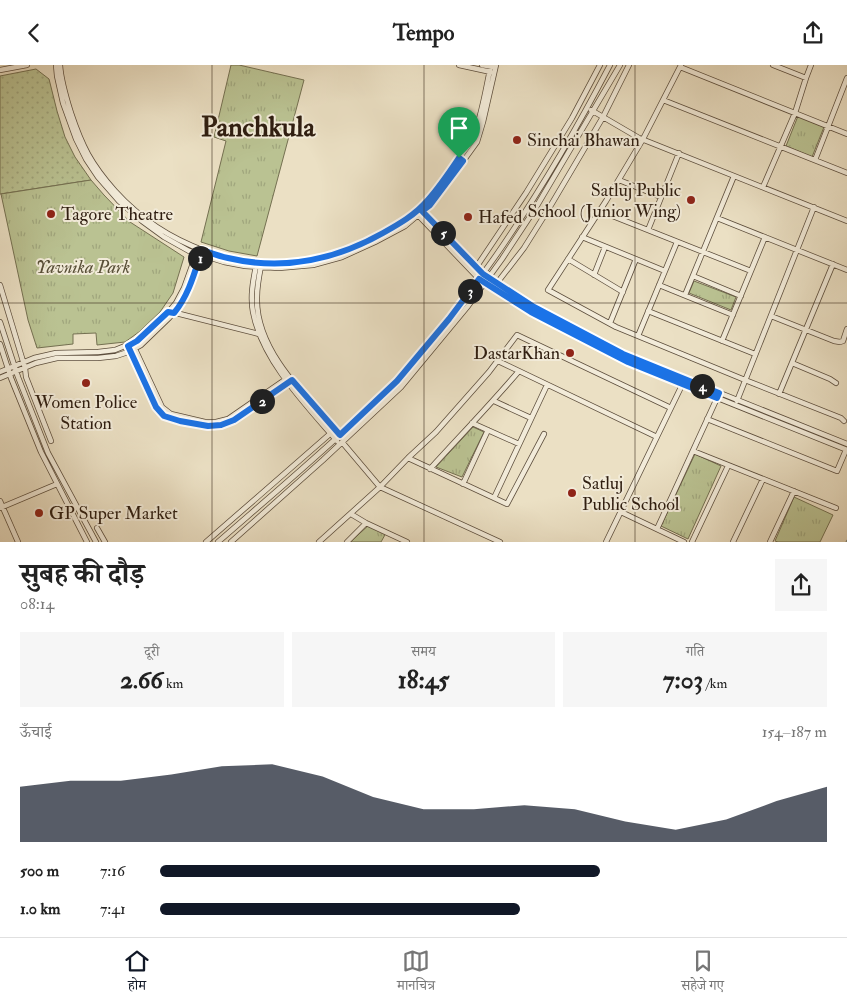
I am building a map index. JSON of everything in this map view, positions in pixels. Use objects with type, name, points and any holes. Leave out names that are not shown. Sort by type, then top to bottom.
[{"type":"street","points":[[0,70],[23,65]]},
{"type":"street","points":[[56,65],[63,103],[76,139],[98,177],[119,201],[142,221],[164,237],[189,251],[199,251]]},
{"type":"street","points":[[60,65],[61,76],[79,137],[101,175],[122,199],[145,219],[199,251],[224,262],[245,266],[312,260],[340,253],[374,238],[418,212],[477,142],[483,122],[493,68]]},
{"type":"street","points":[[458,65],[493,68]]},
{"type":"street","points":[[482,65],[493,68]]},
{"type":"street","points":[[472,272],[526,193],[572,118],[600,65]]},
{"type":"street","points":[[218,542],[338,437],[397,381],[449,319],[498,254],[535,196],[610,65]]},
{"type":"street","points":[[231,542],[401,387],[468,306],[535,209],[620,65]]},
{"type":"street","points":[[497,283],[533,234],[602,117],[629,65]]},
{"type":"street","points":[[773,65],[806,78]]},
{"type":"street","points":[[762,187],[795,113],[811,65]]},
{"type":"street","points":[[844,421],[841,418],[638,336],[548,290],[619,180],[643,139],[680,66],[847,134]]},
{"type":"street","points":[[815,160],[847,78]]},
{"type":"street","points":[[842,92],[847,94]]},
{"type":"street","points":[[663,100],[847,173]]},
{"type":"street","points":[[587,108],[643,139],[847,221]]},
{"type":"street","points":[[648,230],[678,153]]},
{"type":"street","points":[[684,295],[734,175]]},
{"type":"street","points":[[619,180],[661,197]]},
{"type":"street","points":[[736,403],[814,207]]},
{"type":"street","points":[[600,211],[751,271]]},
{"type":"street","points":[[418,212],[483,274],[534,307],[623,354],[684,382]]},
{"type":"street","points":[[418,212],[479,279],[531,312],[628,362],[718,395],[846,450],[837,471],[707,419]]},
{"type":"street","points":[[717,218],[847,270]]},
{"type":"street","points":[[582,237],[665,271]]},
{"type":"street","points":[[722,341],[765,237]]},
{"type":"street","points":[[638,336],[677,242]]},
{"type":"street","points":[[594,275],[605,247]]},
{"type":"street","points":[[0,372],[15,369],[34,358],[56,353],[98,353],[131,347],[171,312],[184,288],[199,251]]},
{"type":"street","points":[[568,259],[622,291]]},
{"type":"street","points":[[610,323],[636,259]]},
{"type":"street","points":[[779,394],[833,264]]},
{"type":"street","points":[[258,265],[252,298],[253,313],[259,334],[267,351],[289,380],[331,433],[338,437]]},
{"type":"street","points":[[258,265],[256,298],[258,312],[265,337],[280,365],[289,380],[380,487],[490,540],[500,542]]},
{"type":"street","points":[[693,276],[741,296]]},
{"type":"street","points":[[0,285],[26,377],[51,441]]},
{"type":"street","points":[[659,285],[733,315]]},
{"type":"street","points":[[648,311],[755,354]]},
{"type":"street","points":[[171,312],[265,337]]},
{"type":"street","points":[[771,316],[834,341],[843,341],[847,329]]},
{"type":"street","points":[[0,322],[15,369],[48,453],[96,542]]},
{"type":"street","points":[[319,542],[380,487],[436,432],[498,361],[517,335],[671,408]]},
{"type":"street","points":[[0,344],[41,452],[87,542]]},
{"type":"street","points":[[131,347],[156,407],[164,416],[180,421],[208,426],[221,425],[234,420],[289,380]]},
{"type":"street","points":[[498,361],[657,437]]},
{"type":"street","points":[[792,363],[836,383]]},
{"type":"street","points":[[0,378],[9,371]]},
{"type":"street","points":[[430,469],[494,401],[519,371]]},
{"type":"street","points":[[606,542],[684,382]]},
{"type":"street","points":[[494,498],[547,385]]},
{"type":"street","points":[[657,529],[718,395]]},
{"type":"street","points":[[494,401],[531,418]]},
{"type":"street","points":[[736,403],[847,444]]},
{"type":"street","points":[[472,423],[519,444]]},
{"type":"street","points":[[463,484],[488,430]]},
{"type":"street","points":[[206,542],[331,433]]},
{"type":"street","points":[[408,458],[507,504],[544,434]]},
{"type":"street","points":[[693,451],[836,508]]},
{"type":"street","points":[[692,542],[728,466]]},
{"type":"street","points":[[733,542],[763,479]]},
{"type":"street","points":[[1,507],[57,484]]},
{"type":"street","points":[[772,542],[794,491]]},
{"type":"street","points":[[0,501],[18,542]]},
{"type":"street","points":[[621,512],[684,542]]},
{"type":"street","points":[[350,514],[407,542]]},
{"type":"street","points":[[347,542],[366,523]]},
{"type":"street","points":[[96,528],[105,542]]},
{"type":"green space","points":[[231,65],[239,65],[304,80],[257,256],[229,251],[201,242],[226,141],[214,137]]},
{"type":"green space","points":[[36,69],[49,79],[65,137],[75,157],[91,180],[0,194],[0,76]]},
{"type":"green space","points":[[798,116],[824,127],[812,157],[786,146]]},
{"type":"green space","name":"Yavnika Park","points":[[91,180],[130,222],[184,257],[173,293],[160,312],[139,332],[125,342],[97,345],[96,333],[73,334],[73,344],[37,348],[28,320],[1,194]]},
{"type":"green space","points":[[694,281],[736,297],[731,310],[689,293]]},
{"type":"green space","points":[[473,427],[484,432],[462,477],[436,467]]},
{"type":"green space","points":[[695,454],[721,466],[688,539],[661,526]]},
{"type":"green space","points":[[794,497],[833,515],[820,542],[775,541]]},
{"type":"green space","points":[[369,525],[386,533],[381,542],[350,542]]},
{"type":"place","name":"Sinchai Bhawan","points":[[517,140]]},
{"type":"place","name":"Satluj Public School (Junior Wing)","points":[[691,200]]},
{"type":"place","name":"Tagore Theatre","points":[[51,214]]},
{"type":"place","name":"Hafed","points":[[468,217]]},
{"type":"place","name":"DastarKhan","points":[[570,353]]},
{"type":"place","name":"Women Police Station","points":[[86,383]]},
{"type":"place","name":"Satluj Public School","points":[[572,493]]},
{"type":"place","name":"GP Super Market","points":[[39,513]]},
{"type":"district","name":"Panchkula","points":[[258,127]]},
{"type":"route","points":[[459,158],[463,161],[430,205],[422,211],[483,274],[562,323],[623,354],[719,393],[717,398],[628,362],[531,312],[479,279],[449,319],[397,381],[340,435],[292,380],[234,420],[221,425],[208,426],[180,421],[164,416],[156,407],[128,346],[137,341],[168,312],[174,313],[188,290],[202,250],[231,259],[279,264],[312,260],[340,253],[374,238],[415,212],[427,201],[459,158]]}]
